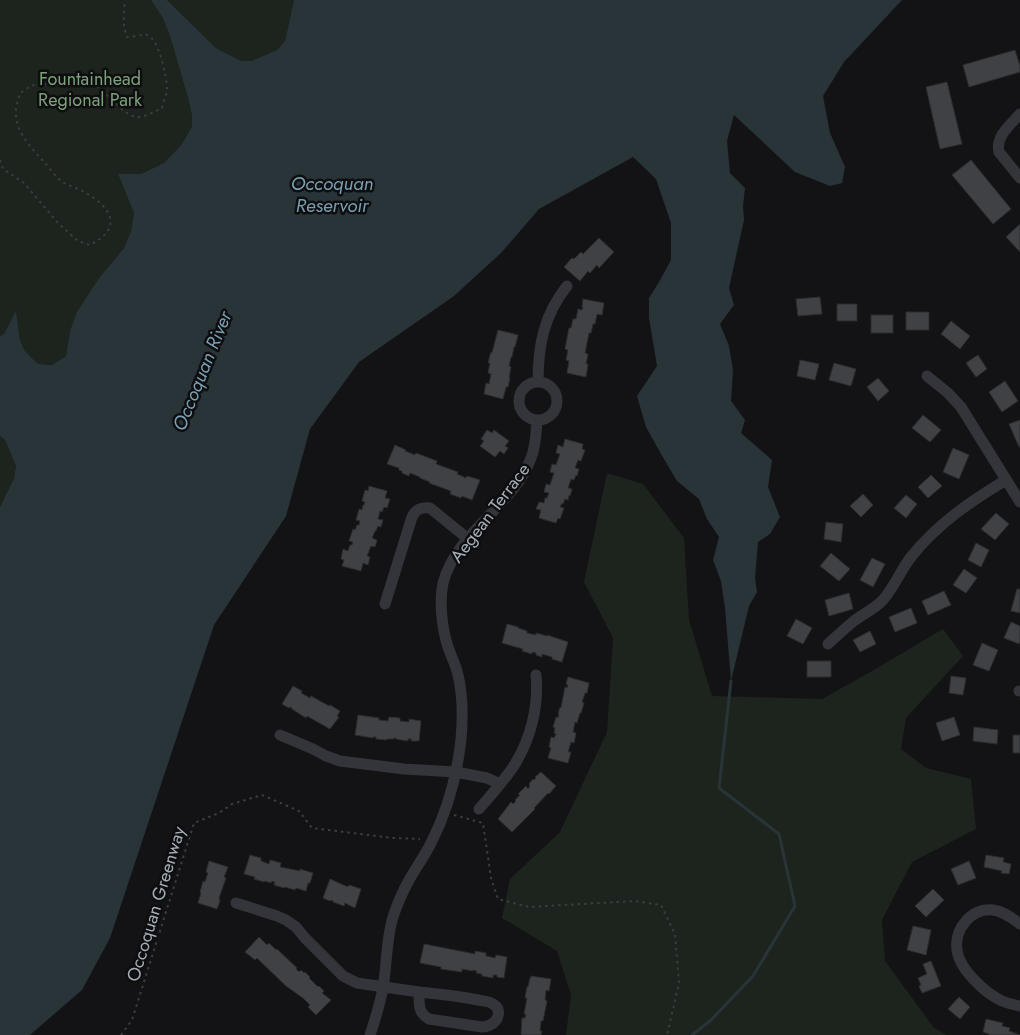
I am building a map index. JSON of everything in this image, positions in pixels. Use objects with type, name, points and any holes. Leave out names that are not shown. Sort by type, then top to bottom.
[{"type":"street","points":[[1020,114],[1000,136],[998,148],[999,152],[1020,178]]},
{"type":"street","points":[[538,382],[540,344],[545,326],[553,308],[567,286]]},
{"type":"street","points":[[927,376],[952,397],[960,407],[1020,502]]},
{"type":"street","points":[[534,382],[551,387],[557,399],[554,410],[548,417],[537,421],[530,420],[524,415],[518,402],[522,390],[534,382]]},
{"type":"street","name":"Aegean Terrace","points":[[370,1035],[383,987],[387,945],[392,919],[408,882],[430,846],[441,822],[450,798],[456,772],[462,730],[462,693],[443,623],[443,583],[450,565],[467,538],[503,502],[524,472],[535,447],[537,421]]},
{"type":"street","points":[[828,644],[840,632],[881,602],[891,590],[910,559],[928,538],[980,495],[1006,480]]},
{"type":"street","points":[[385,604],[412,517],[418,509],[430,508],[467,538]]},
{"type":"street","points":[[479,809],[514,765],[523,749],[536,701],[536,675]]},
{"type":"street","points":[[280,736],[340,761],[404,769],[456,772],[480,776],[500,784]]},
{"type":"street","points":[[236,903],[286,920],[296,927],[343,976],[357,984],[383,987],[492,1002],[496,1006],[498,1017],[489,1026],[482,1027],[429,1019],[420,1011],[419,992]]},
{"type":"street","points":[[1020,924],[1006,914],[994,910],[986,910],[970,917],[964,923],[956,942],[960,961],[979,984],[1002,1001],[1020,1006]]},
{"type":"path","points":[[0,160],[3,170],[24,183],[58,222],[78,241],[90,245],[100,240],[108,232],[111,222],[108,211],[98,200],[61,181],[26,142],[18,125],[16,109],[20,93],[32,86],[61,83],[94,85],[110,96],[126,112],[136,117],[162,108],[167,90],[160,56],[152,38],[146,34],[134,37],[127,36],[123,20],[125,0]]},
{"type":"path","name":"Occoquan Greenway","points":[[121,1035],[132,1020],[194,822],[219,813],[232,804],[262,795],[299,811],[312,828],[393,838],[420,839]]},
{"type":"path","points":[[444,812],[483,822],[491,878],[498,900],[530,907],[635,901],[661,905],[675,934],[679,983],[667,1035]]},
{"type":"green space","name":"Fountainhead Regional Park","points":[[0,0],[151,0],[164,18],[192,116],[192,126],[182,144],[164,163],[141,174],[118,174],[134,213],[131,231],[124,248],[99,278],[70,331],[66,356],[52,365],[38,364],[25,351],[20,340],[16,312],[4,334],[0,336]]},
{"type":"green space","points":[[167,0],[294,0],[285,41],[277,50],[251,61],[241,61],[216,48]]},
{"type":"green space","points":[[0,436],[5,440],[16,466],[14,478],[0,507]]},
{"type":"green space","points":[[607,473],[643,484],[684,538],[689,620],[712,696],[822,699],[943,629],[963,656],[906,718],[901,749],[926,768],[971,779],[976,829],[912,862],[882,920],[885,961],[934,1028],[947,1035],[566,1035],[571,995],[557,951],[502,918],[510,879],[560,832],[607,732],[613,638],[584,582]]},
{"type":"water","name":"Occoquan Reservoir","points":[[151,0],[167,0],[216,48],[241,61],[251,61],[277,50],[285,41],[294,0],[902,0],[844,62],[823,96],[830,133],[845,167],[842,183],[830,186],[795,172],[734,115],[727,141],[730,173],[745,188],[744,220],[729,288],[734,305],[720,324],[729,346],[733,370],[731,401],[745,420],[741,433],[772,460],[768,487],[780,517],[770,534],[758,542],[755,578],[757,592],[749,606],[731,681],[721,581],[713,560],[719,537],[707,519],[699,499],[677,481],[661,454],[646,427],[637,396],[657,366],[649,318],[649,298],[671,260],[671,223],[656,179],[633,157],[539,209],[501,253],[454,296],[359,362],[310,429],[286,516],[214,625],[110,938],[82,990],[30,1035],[0,1035],[0,507],[14,478],[16,466],[5,440],[0,436],[0,336],[4,334],[16,311],[20,340],[25,351],[38,364],[52,365],[66,356],[70,331],[77,312],[99,278],[124,248],[131,231],[134,213],[118,174],[141,174],[164,163],[182,144],[192,126],[188,98],[170,36],[163,18]]},
{"type":"building","points":[[1015,50],[1020,72],[969,87],[963,65]]},
{"type":"building","points":[[947,82],[962,144],[940,149],[926,87]]},
{"type":"building","points":[[971,160],[1011,209],[993,224],[952,175]]},
{"type":"building","points":[[1020,224],[1020,252],[1006,237]]},
{"type":"building","points":[[599,238],[614,252],[599,268],[597,265],[590,273],[588,271],[580,281],[564,267],[572,258],[574,259],[581,252],[583,254]]},
{"type":"building","points":[[820,297],[822,314],[798,316],[796,299]]},
{"type":"building","points":[[583,299],[604,303],[602,315],[597,314],[595,324],[593,324],[591,333],[589,333],[585,353],[588,354],[586,377],[567,373],[569,361],[566,360],[568,350],[565,349],[569,328],[571,328],[573,319],[576,319],[578,309],[582,310]]},
{"type":"building","points":[[837,304],[857,304],[857,321],[837,321]]},
{"type":"building","points":[[906,312],[929,312],[929,330],[906,330]]},
{"type":"building","points":[[871,315],[893,315],[893,333],[871,333]]},
{"type":"building","points":[[951,321],[970,336],[960,349],[941,334]]},
{"type":"building","points":[[498,330],[518,335],[509,366],[511,367],[508,387],[506,387],[503,399],[484,394],[486,383],[489,384],[491,374],[488,373],[490,363],[488,363]]},
{"type":"building","points":[[978,355],[987,369],[976,377],[966,363]]},
{"type":"building","points":[[800,360],[819,364],[815,380],[797,376]]},
{"type":"building","points":[[834,363],[856,369],[851,386],[829,380]]},
{"type":"building","points":[[878,378],[889,391],[878,401],[867,387]]},
{"type":"building","points":[[1005,381],[1018,401],[1002,412],[989,392]]},
{"type":"building","points":[[923,415],[941,430],[930,442],[912,428]]},
{"type":"building","points":[[1020,420],[1020,447],[1019,447],[1009,424]]},
{"type":"building","points":[[487,430],[492,433],[494,430],[509,441],[505,446],[508,448],[504,454],[500,451],[495,457],[480,446],[484,441],[481,439]]},
{"type":"building","points":[[565,439],[583,444],[582,449],[585,450],[581,461],[578,460],[575,468],[579,469],[577,476],[574,480],[571,479],[568,488],[572,489],[570,496],[568,500],[565,499],[562,503],[560,507],[564,508],[560,519],[558,518],[556,523],[539,518],[541,510],[536,509],[539,502],[544,503],[545,498],[547,498],[549,493],[544,492],[546,484],[550,485],[554,473],[550,472],[552,464],[556,465],[560,454],[556,453],[558,445],[563,447]]},
{"type":"building","points":[[395,445],[415,455],[416,453],[437,461],[436,464],[458,472],[457,474],[466,478],[467,476],[480,480],[472,500],[450,494],[451,491],[429,483],[410,473],[409,476],[402,473],[399,468],[387,464]]},
{"type":"building","points":[[953,448],[969,455],[959,479],[943,472]]},
{"type":"building","points":[[931,475],[942,486],[928,498],[918,487]]},
{"type":"building","points":[[369,486],[387,491],[385,498],[390,499],[387,508],[384,507],[382,512],[380,511],[378,519],[383,520],[381,527],[378,526],[372,538],[377,540],[375,547],[371,546],[367,556],[370,557],[368,565],[363,563],[361,571],[342,566],[344,560],[341,559],[343,549],[348,551],[350,545],[352,545],[353,542],[349,541],[353,529],[355,530],[357,525],[359,525],[360,521],[356,520],[359,509],[362,510],[365,502],[362,501],[365,490],[368,491]]},
{"type":"building","points":[[863,494],[873,505],[861,517],[850,506]]},
{"type":"building","points":[[906,495],[917,504],[906,518],[894,508]]},
{"type":"building","points":[[996,513],[1009,524],[995,540],[981,529]]},
{"type":"building","points":[[826,522],[843,524],[841,542],[824,539]]},
{"type":"building","points":[[976,543],[989,550],[981,567],[968,560]]},
{"type":"building","points":[[831,553],[850,569],[839,581],[820,566]]},
{"type":"building","points":[[872,558],[885,564],[873,587],[860,580]]},
{"type":"building","points":[[964,569],[977,578],[966,593],[953,585]]},
{"type":"building","points":[[1017,589],[1020,589],[1020,613],[1011,611]]},
{"type":"building","points":[[944,591],[951,605],[928,615],[922,601]]},
{"type":"building","points":[[849,593],[853,609],[829,616],[825,600]]},
{"type":"building","points":[[911,608],[917,623],[895,632],[889,617]]},
{"type":"building","points":[[796,619],[812,628],[803,644],[787,636]]},
{"type":"building","points":[[1011,622],[1020,626],[1019,644],[1004,638]]},
{"type":"building","points":[[507,624],[527,631],[527,633],[547,635],[568,642],[562,662],[552,659],[552,657],[542,654],[542,657],[536,655],[536,653],[532,652],[532,654],[522,651],[523,649],[502,643]]},
{"type":"building","points":[[870,631],[876,644],[860,652],[853,640]]},
{"type":"building","points":[[982,643],[998,650],[989,671],[973,665]]},
{"type":"building","points":[[807,661],[831,661],[831,677],[807,677]]},
{"type":"building","points":[[951,676],[966,678],[963,695],[949,693]]},
{"type":"building","points":[[568,677],[589,683],[587,693],[585,693],[582,702],[584,703],[581,713],[577,723],[575,722],[573,732],[576,733],[574,743],[571,742],[568,752],[571,752],[568,763],[548,758],[551,748],[549,747],[551,737],[554,738],[556,734],[553,727],[561,708],[565,687],[567,688],[568,685],[566,684]]},
{"type":"building","points":[[293,686],[310,698],[311,696],[340,711],[337,716],[339,717],[330,729],[282,704]]},
{"type":"building","points":[[358,715],[388,721],[389,717],[400,718],[400,721],[409,722],[409,719],[421,721],[419,741],[396,738],[387,740],[376,739],[376,737],[355,735]]},
{"type":"building","points":[[954,717],[960,735],[942,741],[936,723]]},
{"type":"building","points":[[974,727],[998,730],[997,744],[973,741]]},
{"type":"building","points":[[1013,735],[1020,735],[1020,753],[1013,753]]},
{"type":"building","points":[[541,772],[556,786],[512,832],[498,819],[511,802],[513,804],[516,801],[520,795],[518,794],[526,786],[528,789],[529,784]]},
{"type":"building","points":[[250,855],[261,858],[261,861],[269,864],[270,860],[281,863],[280,867],[300,871],[300,869],[313,873],[306,891],[296,888],[295,890],[284,888],[274,885],[275,882],[264,882],[244,874]]},
{"type":"building","points":[[986,855],[1004,858],[1003,862],[1011,864],[1009,874],[984,867]]},
{"type":"building","points":[[209,861],[228,867],[217,909],[198,903],[203,881],[205,882],[208,873],[206,872]]},
{"type":"building","points":[[969,861],[976,878],[958,885],[951,869]]},
{"type":"building","points":[[330,879],[348,887],[349,885],[361,889],[355,908],[345,903],[344,906],[323,898]]},
{"type":"building","points":[[933,889],[944,900],[926,917],[915,906]]},
{"type":"building","points":[[913,926],[931,930],[926,955],[907,950]]},
{"type":"building","points":[[259,937],[267,945],[269,943],[277,949],[299,972],[301,970],[305,972],[324,991],[322,993],[331,1000],[316,1015],[303,998],[286,986],[257,958],[255,960],[245,952]]},
{"type":"building","points":[[424,944],[475,954],[475,951],[486,953],[486,956],[495,958],[496,955],[507,957],[504,978],[497,977],[497,975],[493,975],[493,978],[482,976],[482,974],[476,973],[477,971],[473,970],[462,969],[462,972],[420,963]]},
{"type":"building","points":[[931,961],[941,986],[922,993],[918,978],[927,974],[923,964]]},
{"type":"building","points":[[531,976],[551,979],[549,991],[546,990],[545,1000],[547,1001],[543,1021],[541,1021],[541,1035],[521,1034],[522,1018],[525,1018],[526,1014],[524,1014],[527,998],[525,998]]},
{"type":"building","points":[[959,997],[970,1007],[960,1019],[948,1009]]},
{"type":"building","points":[[986,1019],[1003,1023],[1002,1026],[1010,1028],[1009,1031],[1020,1035],[989,1035],[983,1032]]},
{"type":"waterway","points":[[692,1035],[710,1021],[753,976],[795,906],[779,834],[719,788],[731,681]]},
{"type":"water label","name":"Occoquan River","points":[[202,371]]}]
